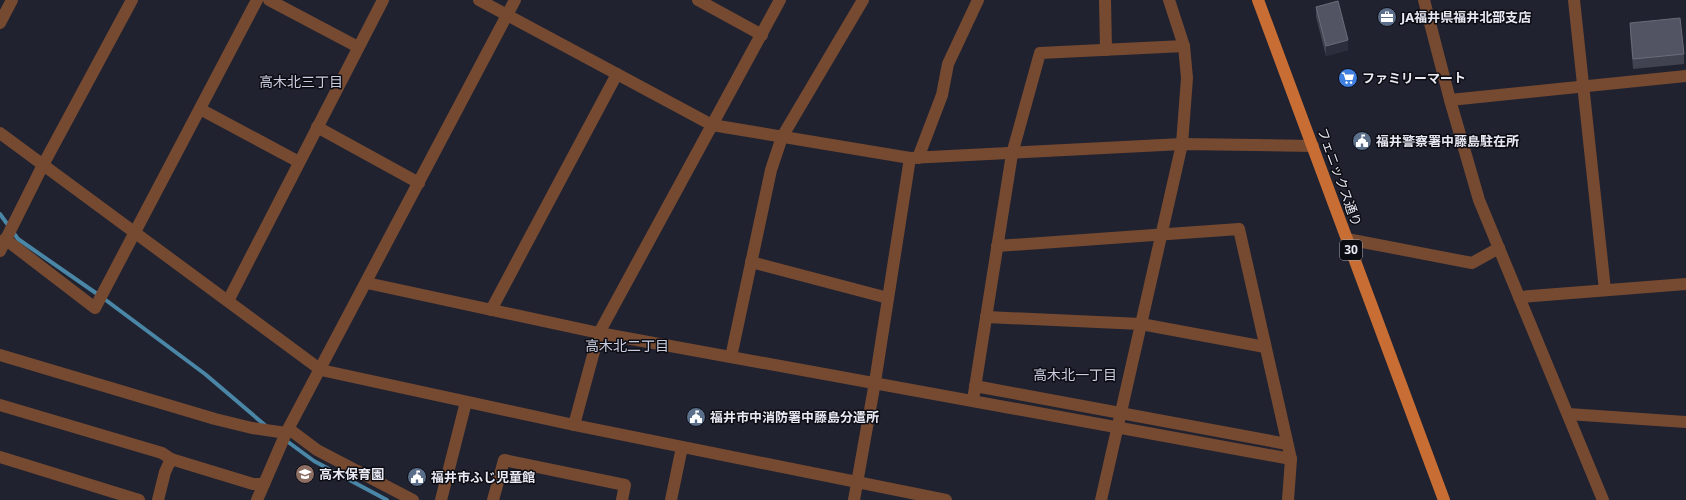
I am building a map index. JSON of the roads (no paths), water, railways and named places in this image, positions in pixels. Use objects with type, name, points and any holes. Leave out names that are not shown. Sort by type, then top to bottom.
[{"type":"main road","name":"フェニックス通り","points":[[1258,0],[1444,500]]},
{"type":"street","points":[[0,23],[12,0]]},
{"type":"street","points":[[0,251],[43,165],[132,0]]},
{"type":"street","points":[[5,239],[95,308],[257,0]]},
{"type":"street","points":[[269,0],[358,47]]},
{"type":"street","points":[[228,301],[383,0]]},
{"type":"street","points":[[480,0],[712,125],[914,158],[1182,144],[1313,146]]},
{"type":"street","points":[[257,500],[288,431],[515,0]]},
{"type":"street","points":[[698,0],[762,35]]},
{"type":"street","points":[[574,425],[599,333],[780,0]]},
{"type":"street","points":[[731,357],[771,170],[782,137],[863,0]]},
{"type":"street","points":[[854,500],[876,382],[888,298],[914,158],[942,95],[948,64],[978,0]]},
{"type":"street","points":[[1105,0],[1106,50]]},
{"type":"street","points":[[1101,500],[1182,144],[1187,78],[1184,46],[1169,0]]},
{"type":"street","points":[[1424,0],[1450,100],[1479,200],[1603,500]]},
{"type":"street","points":[[1574,0],[1605,290]]},
{"type":"street","points":[[973,400],[1012,154],[1040,54],[1184,46]]},
{"type":"street","points":[[492,310],[617,74]]},
{"type":"street","points":[[1450,100],[1686,76]]},
{"type":"street","points":[[200,109],[299,162]]},
{"type":"street","points":[[317,127],[419,183]]},
{"type":"street","points":[[0,133],[321,370],[574,425],[946,500]]},
{"type":"street","points":[[997,246],[1239,229],[1291,459],[1288,500]]},
{"type":"street","points":[[1348,239],[1472,263],[1498,248]]},
{"type":"street","points":[[751,262],[888,298]]},
{"type":"street","points":[[367,283],[599,333],[876,382],[1291,459]]},
{"type":"street","points":[[1519,297],[1686,284]]},
{"type":"street","points":[[986,317],[1141,324],[1266,347]]},
{"type":"street","points":[[0,355],[215,419],[252,428],[288,431],[317,450],[413,500]]},
{"type":"street","points":[[975,386],[1287,444]]},
{"type":"street","points":[[441,500],[466,402]]},
{"type":"street","points":[[0,405],[162,453],[171,459],[253,484],[264,484]]},
{"type":"street","points":[[1568,414],[1686,422]]},
{"type":"street","points":[[671,500],[682,447]]},
{"type":"street","points":[[0,457],[139,500]]},
{"type":"street","points":[[158,500],[165,472],[171,459]]},
{"type":"street","points":[[493,500],[504,460],[625,485],[622,500]]},
{"type":"waterway","points":[[0,214],[18,239],[103,298],[205,374],[266,426]]},
{"type":"waterway","points":[[284,439],[314,461],[387,500]]},
{"type":"place","name":"JA福井県福井北部支店","points":[[1387,17]]},
{"type":"place","name":"ファミリーマート","points":[[1348,78]]},
{"type":"place","name":"福井警察署中藤島駐在所","points":[[1362,141]]},
{"type":"place","name":"福井市中消防署中藤島分遣所","points":[[696,417]]},
{"type":"place","name":"高木保育園","points":[[305,474]]},
{"type":"place","name":"福井市ふじ児童館","points":[[417,477]]},
{"type":"district","name":"高木北三丁目","points":[[301,82]]},
{"type":"district","name":"高木北二丁目","points":[[627,346]]},
{"type":"district","name":"高木北一丁目","points":[[1075,375]]}]
